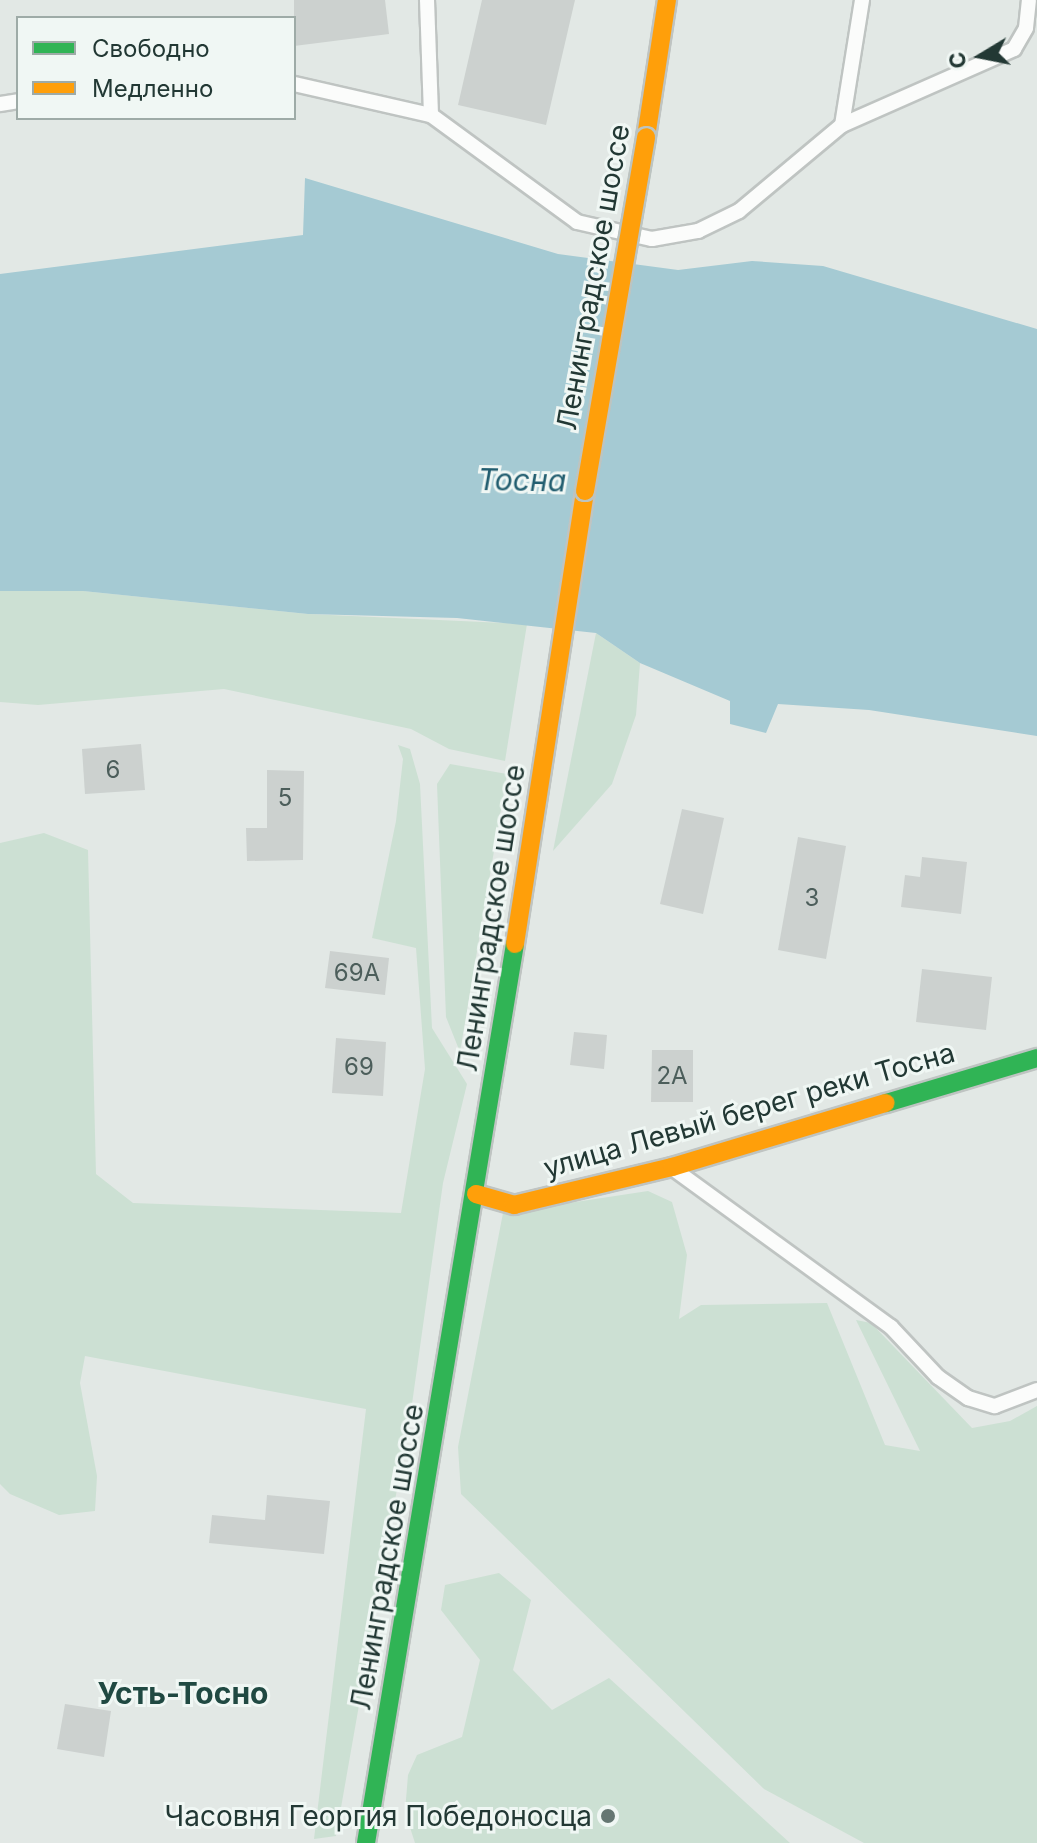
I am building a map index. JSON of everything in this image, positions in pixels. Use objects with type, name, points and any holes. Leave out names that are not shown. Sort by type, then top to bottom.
[{"type":"main road","name":"Ленинградское шоссе","points":[[366,1843],[476,1194],[667,0]]},
{"type":"main road","name":"улица Левый берег реки Тосна","points":[[476,1194],[514,1205],[672,1167],[1037,1058]]},
{"type":"lane","points":[[427,0],[431,115]]},
{"type":"lane","points":[[842,125],[862,0]]},
{"type":"lane","points":[[296,84],[431,115],[577,222],[652,239],[698,231],[739,211],[842,125],[917,88],[996,59],[1014,49],[1031,28],[1029,0]]},
{"type":"lane","points":[[672,1167],[891,1327],[938,1377],[968,1398],[995,1406],[1037,1390]]},
{"type":"green space","points":[[0,591],[83,591],[308,614],[527,624],[505,761],[449,749],[411,729],[224,689],[38,705],[0,702]]},
{"type":"green space","points":[[596,633],[640,663],[636,715],[612,784],[553,851]]},
{"type":"green space","points":[[398,745],[410,749],[420,784],[432,1028],[467,1084],[443,1183],[412,1404],[336,1836],[314,1839],[366,1409],[85,1356],[80,1383],[97,1476],[95,1511],[59,1515],[10,1494],[0,1484],[0,843],[44,833],[88,850],[96,1174],[133,1203],[401,1213],[425,1069],[416,948],[372,938],[396,821],[403,759]]},
{"type":"green space","points":[[450,764],[507,774],[460,1052],[446,1017],[437,784]]},
{"type":"green space","points":[[648,1191],[672,1202],[687,1255],[679,1319],[701,1305],[827,1303],[885,1445],[920,1451],[856,1320],[871,1323],[972,1428],[1010,1421],[1037,1406],[1037,1843],[864,1843],[764,1789],[461,1494],[458,1447],[503,1213]]},
{"type":"green space","points":[[499,1573],[531,1600],[513,1670],[552,1710],[609,1678],[790,1843],[415,1843],[405,1812],[408,1775],[417,1755],[462,1737],[480,1660],[441,1610],[445,1585]]},
{"type":"water","name":"Тосна","points":[[305,178],[558,254],[678,270],[752,261],[823,266],[1037,329],[1037,736],[869,710],[778,704],[766,733],[730,724],[730,701],[640,663],[596,633],[457,618],[308,614],[83,591],[0,591],[0,274],[303,235]]},
{"type":"building","points":[[294,0],[385,0],[389,34],[296,46]]},
{"type":"building","points":[[482,0],[575,0],[546,125],[458,105]]},
{"type":"building","points":[[141,744],[145,790],[85,794],[82,749]]},
{"type":"building","points":[[267,770],[304,771],[303,860],[247,861],[246,828],[267,828]]},
{"type":"building","points":[[682,809],[724,818],[703,914],[660,904]]},
{"type":"building","points":[[798,837],[846,846],[826,959],[778,950]]},
{"type":"building","points":[[922,857],[967,862],[961,914],[901,907],[905,875],[920,877]]},
{"type":"building","points":[[330,951],[389,958],[385,995],[325,988]]},
{"type":"building","points":[[922,969],[992,977],[986,1030],[916,1022]]},
{"type":"building","points":[[574,1032],[607,1035],[604,1069],[570,1065]]},
{"type":"building","points":[[336,1038],[386,1042],[383,1096],[332,1093]]},
{"type":"building","points":[[652,1050],[693,1050],[693,1102],[651,1102]]},
{"type":"building","points":[[267,1495],[330,1501],[324,1554],[209,1543],[212,1515],[265,1520]]},
{"type":"building","points":[[65,1704],[111,1711],[104,1757],[57,1749]]},
{"type":"traffic: fast","points":[[366,1843],[515,944]]},
{"type":"traffic: fast","points":[[886,1103],[1037,1058]]},
{"type":"traffic: slow","points":[[646,137],[667,0]]},
{"type":"traffic: slow","points":[[585,491],[646,137]]},
{"type":"traffic: slow","points":[[515,944],[585,491]]},
{"type":"traffic: slow","points":[[476,1194],[514,1205],[672,1167],[886,1103]]},
{"type":"place","name":"Часовня Георгия Победоносца","points":[[608,1816]]},
{"type":"district","name":"Усть-Тосно","points":[[183,1693]]}]
